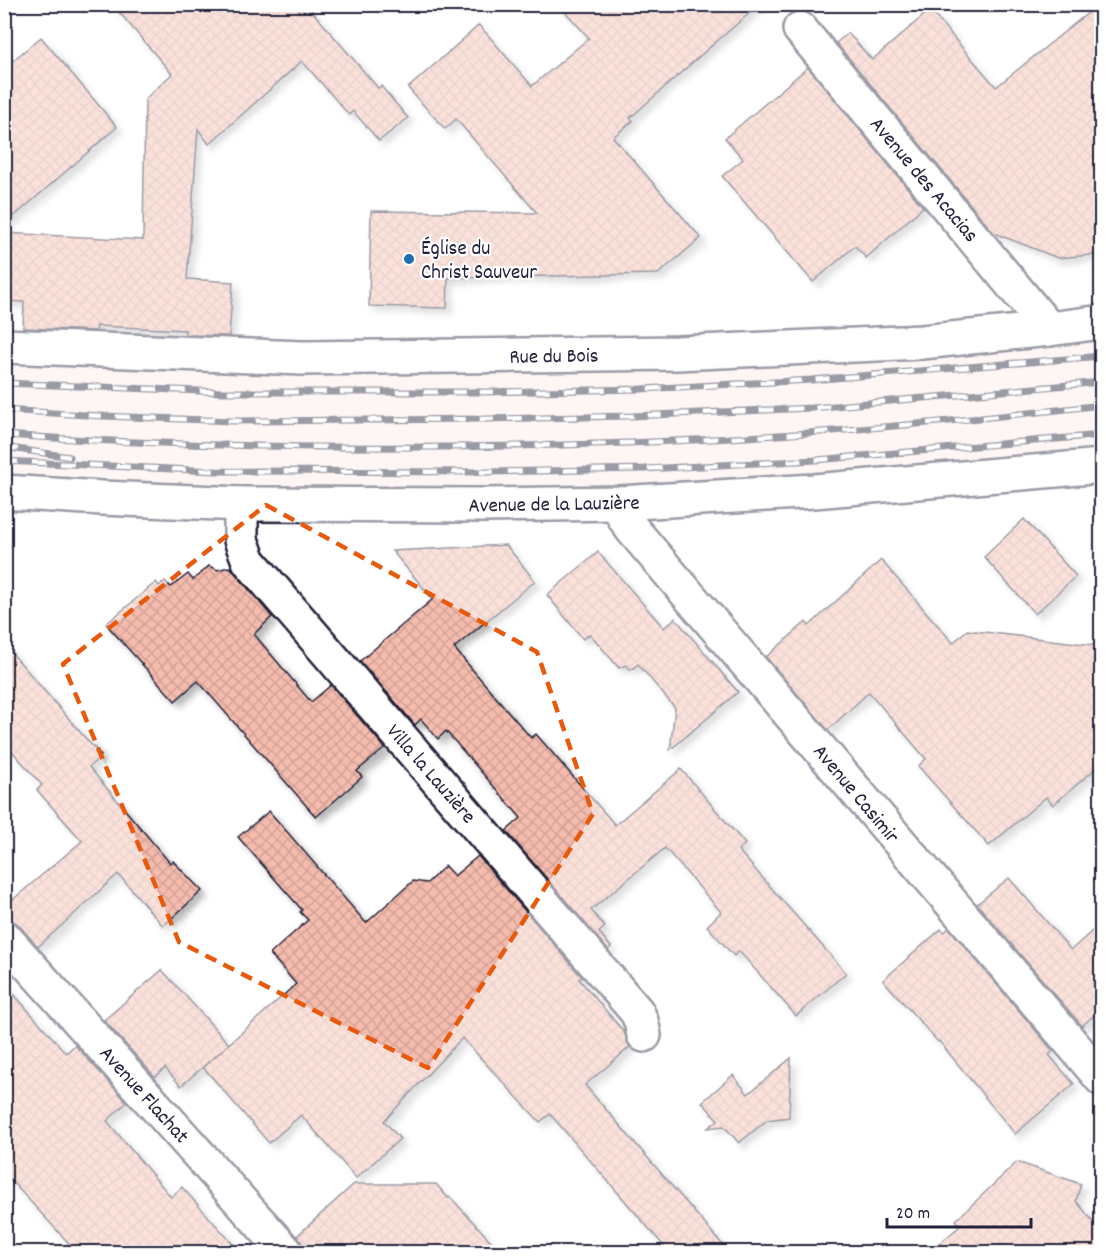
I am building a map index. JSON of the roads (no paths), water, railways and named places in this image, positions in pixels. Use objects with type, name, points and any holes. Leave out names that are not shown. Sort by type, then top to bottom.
[{"type":"street","name":"Avenue des Acacias","points":[[800,29],[1049,329]]},
{"type":"street","name":"Rue du Bois","points":[[4,346],[302,358],[677,354],[922,342],[1101,322]]},
{"type":"street","name":"Avenue de la Lauzière","points":[[4,492],[241,504],[484,505],[620,502],[814,491],[1101,466]]},
{"type":"street","name":"Avenue Casimir","points":[[620,502],[624,517],[632,529],[1101,1079]]},
{"type":"street","name":"Villa la Lauzière","points":[[241,504],[241,540],[249,561],[637,1012],[644,1035]]},
{"type":"street","name":"Avenue Flachat","points":[[4,937],[286,1252]]},
{"type":"railway","points":[[4,383],[224,392],[484,392],[641,389],[811,380],[1102,356]]},
{"type":"railway","points":[[4,410],[233,421],[632,416],[812,408],[1102,382]]},
{"type":"railway","points":[[4,435],[238,446],[394,447],[628,443],[806,433],[984,418],[1102,405]]},
{"type":"railway","points":[[4,461],[214,471],[485,472],[645,469],[816,460],[1102,435]]},
{"type":"railway","points":[[4,447],[70,457]]},
{"type":"place","name":"Église du Christ Sauveur","points":[[409,259]]}]
